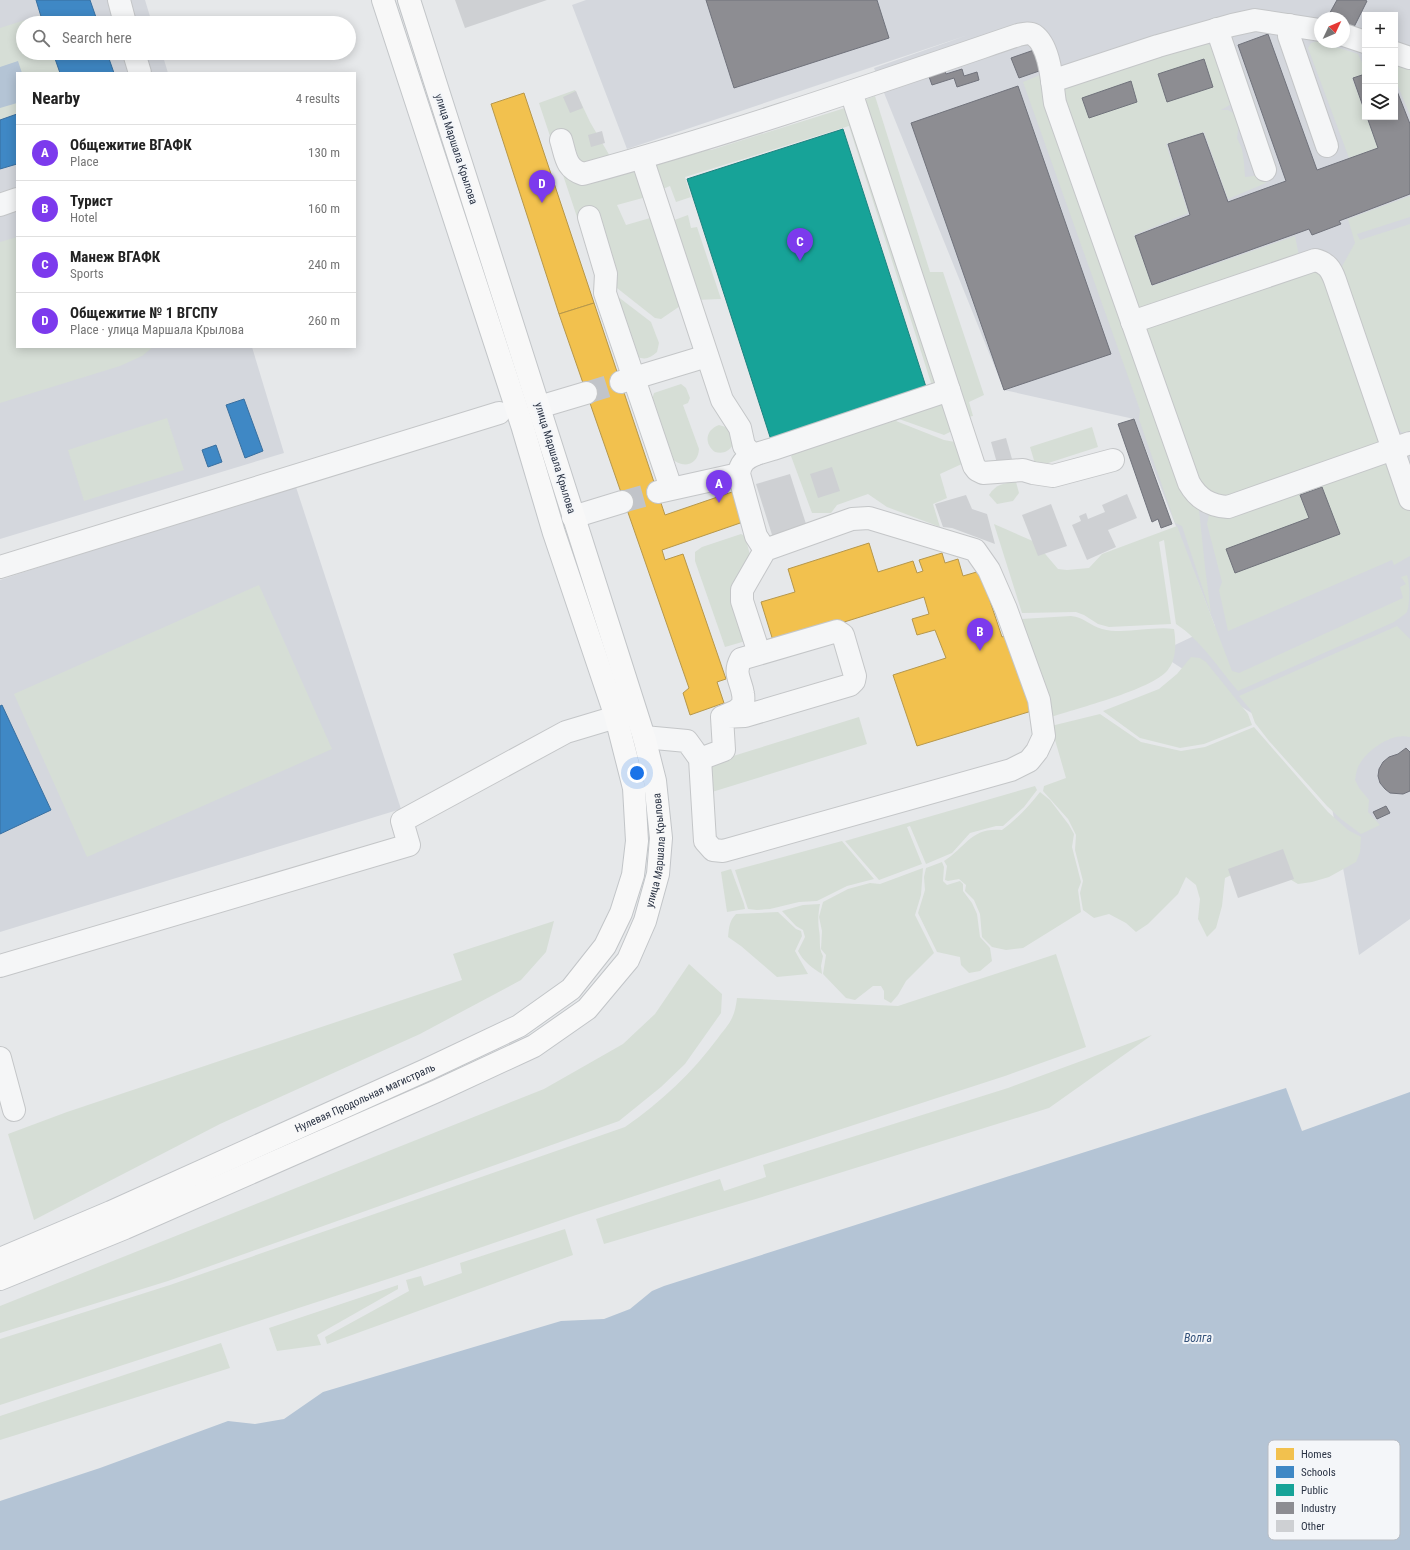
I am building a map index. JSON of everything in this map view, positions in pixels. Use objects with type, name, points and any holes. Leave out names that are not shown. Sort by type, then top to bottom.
[{"type":"main road","name":"улица Маршала Крылова","points":[[383,0],[520,418],[554,533],[616,717],[634,788],[637,841]]},
{"type":"main road","name":"улица Маршала Крылова","points":[[409,0],[644,737],[655,781],[661,838],[658,874],[645,921]]},
{"type":"main road","name":"Нулевая Продольная магистраль","points":[[0,1259],[140,1199],[426,1070],[519,1026],[571,989],[605,946],[621,912],[633,875],[637,841]]},
{"type":"main road","name":"Нулевая Продольная магистраль","points":[[0,1279],[125,1228],[437,1091],[534,1046],[587,1009],[628,960],[645,921]]},
{"type":"street","points":[[119,0],[124,16]]},
{"type":"street","points":[[1052,81],[1158,46],[1255,20],[1314,29]]},
{"type":"street","points":[[1289,25],[1289,36],[1327,146]]},
{"type":"street","points":[[1217,29],[1264,170]]},
{"type":"street","points":[[561,140],[570,167],[583,174],[642,158],[851,92],[1026,33],[1033,34],[1040,41],[1045,52],[1052,81],[1055,103],[1188,484],[1193,490],[1206,502],[1217,506],[1228,507],[1402,446]]},
{"type":"street","points":[[1350,37],[1362,41]]},
{"type":"street","points":[[1398,54],[1410,58]]},
{"type":"street","points":[[136,60],[140,72]]},
{"type":"street","points":[[851,92],[974,466],[977,470],[983,473],[1023,470],[1053,476],[1113,460]]},
{"type":"street","points":[[642,158],[722,400],[740,428],[744,446],[750,452],[756,454]]},
{"type":"street","points":[[0,205],[16,199]]},
{"type":"street","points":[[589,217],[606,274],[605,293],[627,380],[664,490],[739,474]]},
{"type":"street","points":[[1132,322],[1315,260],[1326,263],[1332,271],[1402,446],[1410,500]]},
{"type":"street","points":[[627,380],[707,356]]},
{"type":"street","points":[[766,550],[756,536],[739,474],[739,467],[742,462],[756,454],[949,390]]},
{"type":"street","points":[[539,407],[586,393]]},
{"type":"street","points":[[0,567],[499,413]]},
{"type":"street","points":[[554,533],[562,542],[574,540],[575,521],[622,502]]},
{"type":"street","points":[[644,737],[687,741],[700,759],[705,841],[713,850],[723,851],[1011,770],[1029,761],[1037,751],[1044,736],[1039,700],[1006,609],[989,570],[975,550],[869,518],[852,519],[766,550],[742,590],[742,601],[759,653]]},
{"type":"street","points":[[837,631],[843,635],[856,676],[850,685],[745,716],[722,717],[736,711],[743,704],[744,695],[738,677],[737,666],[741,659],[837,631]]},
{"type":"street","points":[[0,966],[409,845],[402,821],[566,732],[616,717]]},
{"type":"street","points":[[700,759],[724,750],[722,717]]},
{"type":"street","points":[[0,1058],[14,1110]]},
{"type":"shaded area","points":[[0,0],[145,0],[150,16],[16,16],[16,60],[164,60],[168,72],[16,72],[16,348],[252,348],[284,453],[0,539]]},
{"type":"shaded area","points":[[586,0],[1410,0],[1410,919],[1359,955],[1323,759],[1158,653],[1215,626],[1134,419],[1004,390],[874,68],[968,35],[627,149],[572,5]]},
{"type":"shaded area","points":[[16,23],[16,60],[55,60],[60,72],[16,72],[16,114],[0,120],[0,28]]},
{"type":"shaded area","points":[[1202,41],[1212,46],[1233,103],[1221,110],[1228,110],[1235,114],[1239,123],[1237,138],[1242,149],[1245,177],[1262,175],[1266,183],[1228,199],[1204,132],[1166,144],[1188,213],[1134,235],[1152,286],[1295,236],[1299,256],[1139,308],[1134,304],[1061,92],[1065,87]]},
{"type":"shaded area","points":[[1314,42],[1314,48],[1339,48],[1358,54],[1362,63],[1362,75],[1352,78],[1362,105],[1362,120],[1368,120],[1378,148],[1349,158],[1308,48],[1311,43]]},
{"type":"shaded area","points":[[1398,63],[1410,67],[1410,115],[1398,86]]},
{"type":"shaded area","points":[[1040,75],[1160,421],[1195,505],[1199,510],[1211,614],[1182,526],[1175,523],[1139,419],[1140,410],[1023,82]]},
{"type":"shaded area","points":[[575,90],[590,122],[611,158],[589,166],[580,162],[571,136],[574,180],[641,168],[650,196],[617,205],[626,225],[657,216],[683,304],[661,319],[655,318],[617,288],[591,212],[577,217],[539,103]]},
{"type":"shaded area","points":[[875,96],[930,272],[943,272],[984,395],[969,402],[973,416],[962,418],[859,102]]},
{"type":"shaded area","points":[[848,107],[938,384],[932,386],[849,126],[685,177],[691,197],[676,202],[670,186],[658,191],[652,165],[699,147],[711,150]]},
{"type":"shaded area","points":[[1410,196],[1410,217],[1357,234],[1360,240],[1410,224],[1410,434],[1401,432],[1398,427],[1340,270],[1355,243],[1348,219]]},
{"type":"shaded area","points":[[688,215],[691,228],[697,227],[721,299],[696,300],[669,222]]},
{"type":"shaded area","points":[[16,237],[16,348],[152,348],[142,356],[120,366],[0,403],[0,242]]},
{"type":"shaded area","points":[[1303,269],[1321,272],[1381,440],[1376,446],[1223,500],[1200,487],[1145,326]]},
{"type":"shaded area","points":[[617,296],[651,322],[659,343],[657,352],[650,357],[637,357]]},
{"type":"shaded area","points":[[681,384],[686,388],[690,398],[688,403],[683,405],[699,449],[696,459],[689,464],[680,464],[671,458],[651,403],[654,393]]},
{"type":"shaded area","points":[[945,402],[953,423],[950,432],[944,435],[899,419],[896,421],[944,440],[955,442],[964,463],[940,474],[947,498],[933,504],[940,527],[887,507],[868,494],[837,505],[831,513],[812,513],[791,456],[801,448]]},
{"type":"shaded area","points":[[167,418],[184,470],[84,501],[68,450]]},
{"type":"shaded area","points":[[719,425],[729,428],[733,445],[723,453],[715,452],[711,449],[708,441],[711,430]]},
{"type":"shaded area","points":[[1092,427],[1098,447],[1036,467],[1030,447]]},
{"type":"shaded area","points":[[1383,457],[1394,465],[1410,512],[1410,556],[1394,565],[1392,560],[1228,631],[1219,590],[1222,582],[1207,524],[1209,515],[1223,515]]},
{"type":"shaded area","points":[[1016,482],[1019,493],[1013,501],[997,504],[989,495],[997,486]]},
{"type":"shaded area","points":[[295,484],[401,809],[0,932],[0,580]]},
{"type":"shaded area","points":[[994,524],[1035,542],[1058,569],[1067,570],[1089,568],[1102,554],[1177,526],[1232,671],[1239,673],[1403,598],[1400,587],[1406,584],[1401,577],[1407,575],[1409,588],[1408,608],[1407,612],[1394,622],[1238,691],[1202,646],[1176,624],[1164,540],[1159,542],[1171,624],[1109,627],[1098,624],[1076,612],[1022,613]]},
{"type":"shaded area","points":[[741,534],[745,536],[750,555],[749,640],[725,647],[695,561],[695,552],[702,547]]},
{"type":"shaded area","points":[[259,585],[332,749],[87,857],[14,694]]},
{"type":"shaded area","points":[[1071,616],[1080,618],[1098,628],[1111,631],[1165,628],[1174,629],[1175,651],[1173,662],[1167,671],[1146,685],[1095,704],[1051,717],[1021,619]]},
{"type":"shaded area","points":[[1397,626],[1410,639],[1410,737],[1395,737],[1380,744],[1367,754],[1358,767],[1355,780],[1359,788],[1369,800],[1368,812],[1380,825],[1361,834],[1327,806],[1269,741],[1255,723],[1250,709],[1239,696]]},
{"type":"shaded area","points":[[1191,657],[1200,658],[1206,662],[1248,714],[1252,725],[1204,744],[1180,748],[1140,738],[1103,711],[1159,689],[1177,674]]},
{"type":"shaded area","points":[[1100,714],[1141,742],[1181,751],[1205,747],[1254,727],[1328,812],[1348,830],[1361,837],[1360,852],[1356,862],[1329,877],[1298,884],[1281,874],[1242,870],[1225,878],[1222,906],[1216,928],[1207,937],[1198,919],[1200,899],[1196,885],[1186,877],[1178,894],[1148,924],[1136,932],[1126,923],[1109,914],[1094,918],[1083,910],[1080,893],[1083,881],[1075,850],[1076,835],[1068,819],[1043,791],[1044,786],[1066,778],[1051,726]]},
{"type":"shaded area","points":[[859,717],[867,744],[712,792],[704,765]]},
{"type":"shaded area","points":[[1035,786],[1037,790],[1024,807],[1003,826],[996,826],[970,833],[952,853],[926,864],[910,826],[907,827],[922,864],[879,880],[845,841]]},
{"type":"shaded area","points":[[1040,792],[1050,800],[1074,834],[1072,847],[1081,882],[1078,890],[1081,912],[1023,948],[1006,950],[992,947],[982,937],[980,914],[974,900],[965,891],[966,885],[959,879],[948,881],[945,880],[947,866],[944,861],[976,835],[992,830],[1002,830],[1032,802]]},
{"type":"shaded area","points":[[842,841],[874,879],[847,886],[817,901],[799,902],[770,909],[748,909],[735,870]]},
{"type":"shaded area","points":[[942,862],[944,867],[943,881],[947,885],[960,881],[963,884],[963,891],[972,903],[977,914],[980,937],[990,948],[992,961],[980,971],[969,973],[961,965],[960,957],[937,952],[918,913],[925,890],[924,877],[926,868]]},
{"type":"shaded area","points":[[923,868],[921,895],[915,915],[934,953],[906,981],[898,995],[891,1003],[884,999],[884,991],[881,986],[873,986],[855,1000],[846,998],[823,974],[826,955],[821,949],[822,931],[819,917],[823,902],[848,889],[870,883],[880,884]]},
{"type":"shaded area","points":[[731,869],[745,909],[727,912],[721,872]]},
{"type":"shaded area","points":[[820,904],[818,920],[820,946],[823,956],[821,966],[822,974],[808,964],[800,955],[798,951],[805,937],[803,930],[796,926],[782,911],[803,905]]},
{"type":"shaded area","points":[[778,912],[796,929],[801,931],[802,936],[795,951],[808,974],[777,977],[741,946],[728,937],[731,922],[736,914]]},
{"type":"shaded area","points":[[554,921],[546,952],[521,980],[420,1034],[220,1124],[34,1220],[8,1134],[67,1112],[462,980],[453,954]]},
{"type":"shaded area","points":[[1056,954],[1086,1047],[1005,1076],[576,1215],[400,1275],[0,1405],[0,1339],[170,1285],[625,1127],[663,1097],[698,1063],[731,1021],[735,1011],[737,998],[898,1006]]},
{"type":"shaded area","points":[[689,964],[722,994],[721,1013],[685,1064],[661,1087],[619,1121],[168,1281],[0,1333],[0,1306],[544,1089],[623,1044],[655,1014]]},
{"type":"shaded area","points":[[1152,1035],[1049,1108],[759,1198],[604,1244],[596,1219],[720,1179],[724,1191],[766,1177],[763,1165],[1008,1088]]},
{"type":"shaded area","points":[[565,1229],[573,1255],[327,1344],[325,1337],[409,1291],[406,1280],[421,1276],[424,1286],[462,1273],[460,1263]]},
{"type":"shaded area","points":[[398,1285],[398,1289],[317,1335],[321,1345],[277,1351],[269,1328]]},
{"type":"shaded area","points":[[221,1343],[230,1368],[0,1440],[0,1416]]},
{"type":"water","points":[[18,61],[22,72],[16,72],[16,103],[0,108],[0,67]]},
{"type":"water","name":"Волга","points":[[1286,1088],[1302,1131],[1410,1092],[1410,1550],[0,1550],[0,1501],[100,1468],[228,1421],[255,1424],[284,1419],[323,1392],[561,1321],[604,1319],[630,1309],[652,1291]]},
{"type":"building: Homes","points":[[524,93],[594,303],[559,314],[491,104]]},
{"type":"building: Homes","points":[[594,303],[665,515],[735,491],[746,521],[662,550],[665,560],[683,554],[726,679],[717,682],[724,703],[690,715],[683,693],[689,688],[559,314]]},
{"type":"building: Homes","points":[[869,543],[878,572],[913,561],[917,573],[923,571],[919,560],[942,553],[945,563],[958,559],[963,576],[980,571],[1002,637],[1011,634],[1035,710],[917,746],[893,675],[946,658],[935,630],[917,635],[912,619],[929,614],[924,597],[774,644],[761,602],[795,592],[788,569]]},
{"type":"building: Schools","points":[[36,0],[90,0],[96,16],[41,16]]},
{"type":"building: Schools","points":[[55,60],[109,60],[114,72],[60,72]]},
{"type":"building: Schools","points":[[16,114],[16,164],[0,169],[0,120]]},
{"type":"building: Schools","points":[[244,399],[263,451],[245,458],[226,405]]},
{"type":"building: Schools","points":[[216,445],[222,462],[208,467],[202,450]]},
{"type":"building: Schools","points":[[2,705],[51,810],[0,834],[0,706]]},
{"type":"building: Public","points":[[843,129],[927,390],[771,440],[687,179]]},
{"type":"building: Industry","points":[[706,0],[877,0],[889,38],[734,88]]},
{"type":"building: Industry","points":[[1337,0],[1367,1],[1351,33],[1350,12],[1330,12]]},
{"type":"building: Industry","points":[[1268,34],[1317,170],[1378,148],[1368,120],[1398,120],[1398,94],[1410,124],[1410,194],[1339,221],[1341,224],[1312,235],[1309,229],[1152,285],[1135,236],[1190,215],[1168,144],[1203,133],[1228,202],[1286,181],[1238,45]]},
{"type":"building: Industry","points":[[1034,50],[1042,70],[1019,78],[1011,58]]},
{"type":"building: Industry","points":[[1204,59],[1213,87],[1167,102],[1158,74]]},
{"type":"building: Industry","points":[[943,66],[946,74],[962,69],[964,76],[977,72],[979,80],[957,87],[954,78],[932,85],[927,71]]},
{"type":"building: Industry","points":[[1362,75],[1362,104],[1353,78]]},
{"type":"building: Industry","points":[[1131,81],[1137,102],[1089,118],[1082,98]]},
{"type":"building: Industry","points":[[1018,86],[1111,354],[1004,390],[911,123]]},
{"type":"building: Industry","points":[[1134,419],[1172,524],[1161,528],[1158,519],[1152,522],[1118,424]]},
{"type":"building: Industry","points":[[1322,487],[1340,534],[1235,573],[1226,549],[1309,518],[1300,495]]},
{"type":"building: Industry","points":[[1406,748],[1410,752],[1410,791],[1403,794],[1390,793],[1380,783],[1378,776],[1379,769],[1383,762],[1389,757],[1398,754]]},
{"type":"building: Industry","points":[[1386,806],[1390,813],[1377,819],[1373,812]]},
{"type":"building: Other","points":[[455,0],[547,0],[465,28]]},
{"type":"building: Other","points":[[576,91],[583,108],[570,113],[563,97]]},
{"type":"building: Other","points":[[602,131],[605,143],[591,147],[588,135]]},
{"type":"building: Other","points":[[1006,438],[1012,459],[997,463],[991,442]]},
{"type":"building: Other","points":[[832,467],[840,491],[818,498],[810,474]]},
{"type":"building: Other","points":[[790,474],[807,527],[773,538],[756,484]]},
{"type":"building: Other","points":[[1127,494],[1137,518],[1108,530],[1116,547],[1087,560],[1072,525],[1081,521],[1079,516],[1086,513],[1088,519],[1105,512],[1102,505]]},
{"type":"building: Other","points":[[966,495],[972,509],[987,514],[995,544],[952,528],[943,527],[935,504]]},
{"type":"building: Other","points":[[1051,504],[1067,546],[1038,556],[1022,515]]},
{"type":"building: Other","points":[[1283,849],[1294,879],[1238,898],[1228,869]]},
{"type":"tunnel","points":[[586,393],[621,382]]},
{"type":"tunnel","points":[[622,502],[658,492]]},
{"type":"place","name":"Общежитие № 1 ВГСПУ","points":[[542,203]]},
{"type":"place","name":"Манеж ВГАФК","points":[[800,261]]},
{"type":"place","name":"Общежитие ВГАФК","points":[[719,503]]},
{"type":"place","name":"Турист","points":[[980,651]]}]
